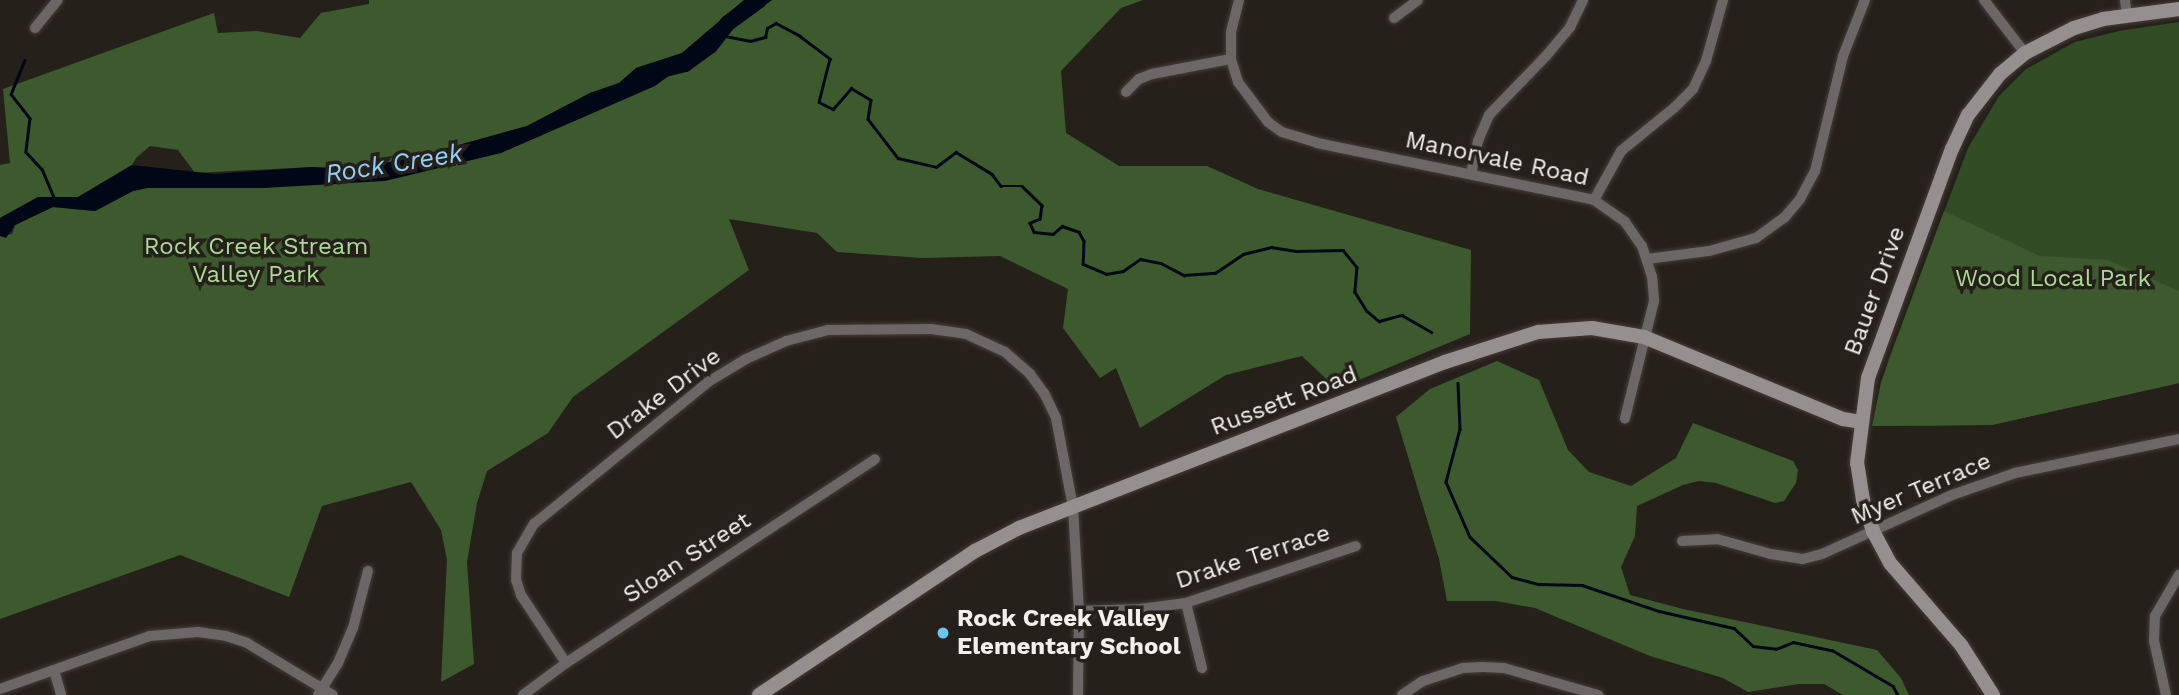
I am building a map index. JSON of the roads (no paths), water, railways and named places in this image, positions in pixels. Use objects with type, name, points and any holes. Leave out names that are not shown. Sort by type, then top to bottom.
[{"type":"street","points":[[35,28],[58,0]]},
{"type":"street","points":[[1126,92],[1139,79],[1152,74],[1231,59],[1231,32],[1239,0]]},
{"type":"street","points":[[1394,18],[1418,0]]},
{"type":"street","points":[[1471,174],[1478,141],[1489,116],[1570,27],[1583,0]]},
{"type":"street","points":[[1594,200],[1620,150],[1674,108],[1693,89],[1706,61],[1723,0]]},
{"type":"street","points":[[1647,259],[1709,251],[1756,238],[1785,217],[1800,199],[1815,171],[1843,56],[1865,0]]},
{"type":"street","points":[[1984,0],[2025,53]]},
{"type":"street","points":[[2125,0],[2127,16]]},
{"type":"street","name":"Bauer Drive","points":[[1993,695],[1961,645],[1890,564],[1873,531],[1858,480],[1861,422],[1868,378],[1952,149],[1968,115],[2000,74],[2025,53],[2074,28],[2127,16],[2179,9]]},
{"type":"street","name":"Manorvale Road","points":[[1231,59],[1238,82],[1248,99],[1268,122],[1282,132],[1317,143],[1594,200],[1625,222],[1642,246],[1647,259],[1654,301],[1625,418]]},
{"type":"street","name":"Drake Drive","points":[[566,663],[519,590],[516,580],[517,553],[525,535],[557,504],[708,382],[746,359],[786,341],[845,328],[931,329],[966,334],[1005,352],[1030,374],[1044,393],[1056,418],[1073,507],[1079,611],[1078,695]]},
{"type":"street","name":"Russett Road","points":[[759,695],[975,551],[1019,528],[1496,344],[1538,332],[1574,328],[1611,330],[1644,337],[1843,419],[1861,422]]},
{"type":"street","name":"Myer Terrace","points":[[1682,541],[1717,539],[1771,554],[1803,559],[1822,554],[1952,495],[2015,472],[2179,439]]},
{"type":"street","name":"Sloan Street","points":[[523,695],[566,663],[876,459]]},
{"type":"street","name":"Drake Terrace","points":[[1079,611],[1140,609],[1186,603],[1356,546]]},
{"type":"street","points":[[320,692],[353,628],[368,571]]},
{"type":"street","points":[[2166,695],[2154,641],[2155,616],[2179,575]]},
{"type":"street","points":[[1186,603],[1202,668]]},
{"type":"street","points":[[0,689],[150,636],[198,632],[226,636],[247,643],[320,692],[333,695]]},
{"type":"street","points":[[1402,695],[1423,681],[1463,668],[1483,667],[1504,668],[1598,695]]},
{"type":"street","points":[[54,670],[61,695]]},
{"type":"water","points":[[744,0],[772,0],[655,86],[501,153],[385,181],[264,188],[147,188],[133,191],[95,211],[53,207],[15,225],[6,238],[0,236],[0,218],[38,197],[78,197],[132,165],[215,174],[312,167],[349,169],[412,158],[527,126],[590,93],[619,83],[636,68],[682,53]]},
{"type":"waterway","name":"Rock Creek","points":[[665,69],[685,64],[710,46],[728,23],[760,0]]},
{"type":"waterway","points":[[720,35],[750,41],[765,37],[767,28],[776,23],[800,36],[830,59],[819,102],[833,109],[851,88],[871,100],[868,119],[898,158],[936,167],[956,152],[992,174],[1001,186],[1022,186],[1042,205],[1040,219],[1030,223],[1034,232],[1053,234],[1062,226],[1079,232],[1084,241],[1083,264],[1106,274],[1123,271],[1140,259],[1161,263],[1184,275],[1215,273],[1243,254],[1271,247],[1296,251],[1343,250],[1357,267],[1355,292],[1367,311],[1379,321],[1402,315],[1431,332]]},
{"type":"waterway","points":[[25,60],[11,94],[30,118],[26,152],[42,169],[54,197]]},
{"type":"waterway","points":[[1458,383],[1460,429],[1446,482],[1470,537],[1512,577],[1538,584],[1582,585],[1659,611],[1734,628],[1753,646],[1776,649],[1793,642],[1832,650],[1893,686],[1898,695]]},
{"type":"place","name":"Rock Creek Valley Elementary School","points":[[943,633]]},
{"type":"park label","name":"Rock Creek Stream Valley Park","points":[[256,261]]},
{"type":"park label","name":"Wood Local Park","points":[[2053,279]]}]
